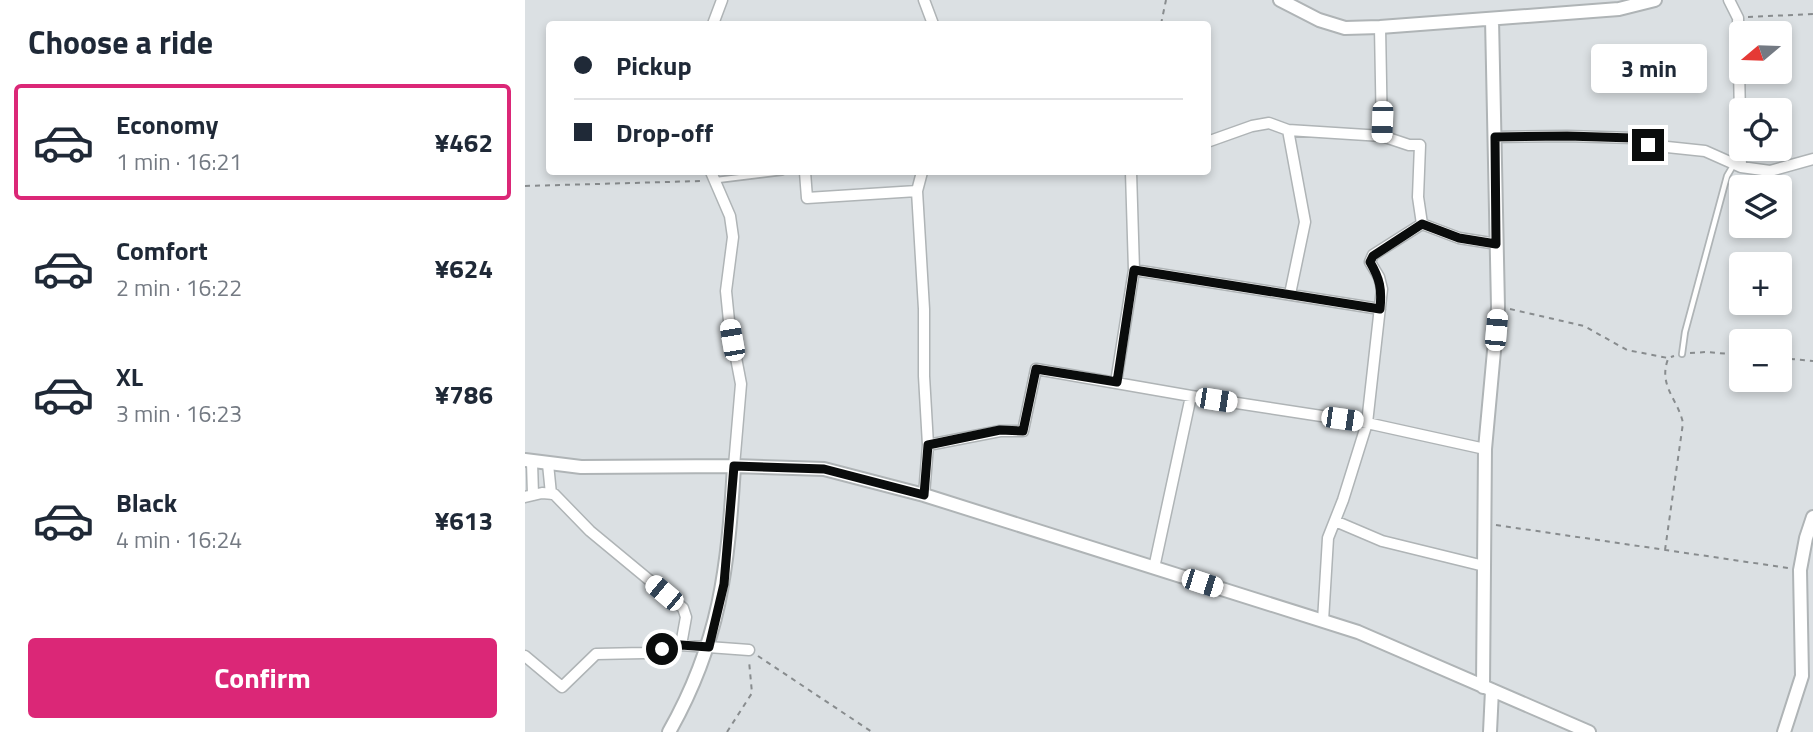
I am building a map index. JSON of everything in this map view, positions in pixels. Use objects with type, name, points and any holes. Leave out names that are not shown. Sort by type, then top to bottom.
[{"type":"street","points":[[714,21],[722,0]]},
{"type":"street","points":[[924,0],[932,21]]},
{"type":"street","points":[[1280,0],[1296,5],[1319,20],[1345,28],[1619,9],[1655,0]]},
{"type":"street","points":[[1728,0],[1738,18],[1737,165]]},
{"type":"street","points":[[1490,732],[1484,566],[1485,449],[1498,307],[1492,19]]},
{"type":"street","points":[[1380,27],[1382,136]]},
{"type":"street","points":[[1211,141],[1269,123],[1288,130],[1382,136],[1409,145],[1420,145],[1418,197],[1422,224]]},
{"type":"street","points":[[1288,130],[1305,222],[1290,294]]},
{"type":"street","points":[[1495,137],[1633,138],[1648,145],[1705,151],[1737,165],[1770,171],[1813,159]]},
{"type":"street","points":[[805,175],[807,198],[917,191]]},
{"type":"street","points":[[921,175],[917,191],[928,445],[924,495]]},
{"type":"street","points":[[1117,382],[1134,270],[1131,175]]},
{"type":"street","points":[[669,732],[696,681],[709,647],[724,584],[741,384],[726,291],[733,237],[730,216],[712,176]]},
{"type":"street","points":[[1422,224],[1459,238],[1496,244]]},
{"type":"street","points":[[1323,621],[1328,538],[1367,423],[1382,289],[1379,277],[1370,262],[1373,256],[1422,224]]},
{"type":"street","points":[[1134,270],[1380,309]]},
{"type":"street","points":[[928,445],[1000,430],[1023,431],[1036,369],[1367,423],[1485,449]]},
{"type":"street","points":[[1154,568],[1191,396]]},
{"type":"street","points":[[681,645],[685,617],[683,608],[590,531],[554,494],[529,496],[529,461],[581,467],[734,466],[824,469],[924,495],[1358,632],[1488,688],[1562,726],[1589,732]]},
{"type":"street","points":[[548,464],[551,494]]},
{"type":"street","points":[[1784,732],[1808,677],[1800,570],[1813,517]]},
{"type":"street","points":[[1335,521],[1382,541],[1484,566]]},
{"type":"street","points":[[525,656],[562,687],[596,654],[644,653],[681,645],[749,650]]},
{"type":"lane","points":[[1682,354],[1685,332],[1727,176],[1737,165]]},
{"type":"lane","points":[[712,176],[730,175]]},
{"type":"path","points":[[1162,21],[1166,0]]},
{"type":"path","points":[[1738,18],[1813,14]]},
{"type":"path","points":[[525,186],[712,176]]},
{"type":"path","points":[[1498,307],[1584,326],[1627,350],[1668,358],[1707,352],[1729,354]]},
{"type":"path","points":[[1665,550],[1683,423],[1681,411],[1668,391],[1665,368],[1668,358]]},
{"type":"path","points":[[1792,359],[1813,361]]},
{"type":"path","points":[[1485,523],[1800,570]]},
{"type":"path","points":[[727,732],[752,693],[749,650]]},
{"type":"path","points":[[749,650],[872,732]]},
{"type":"route","points":[[662,649],[681,645],[709,647],[724,584],[734,466],[824,469],[924,495],[928,445],[1000,430],[1023,431],[1036,369],[1117,382],[1134,270],[1380,309],[1382,289],[1379,277],[1370,262],[1373,256],[1422,224],[1459,238],[1496,244],[1495,137],[1633,138],[1648,145]]}]
